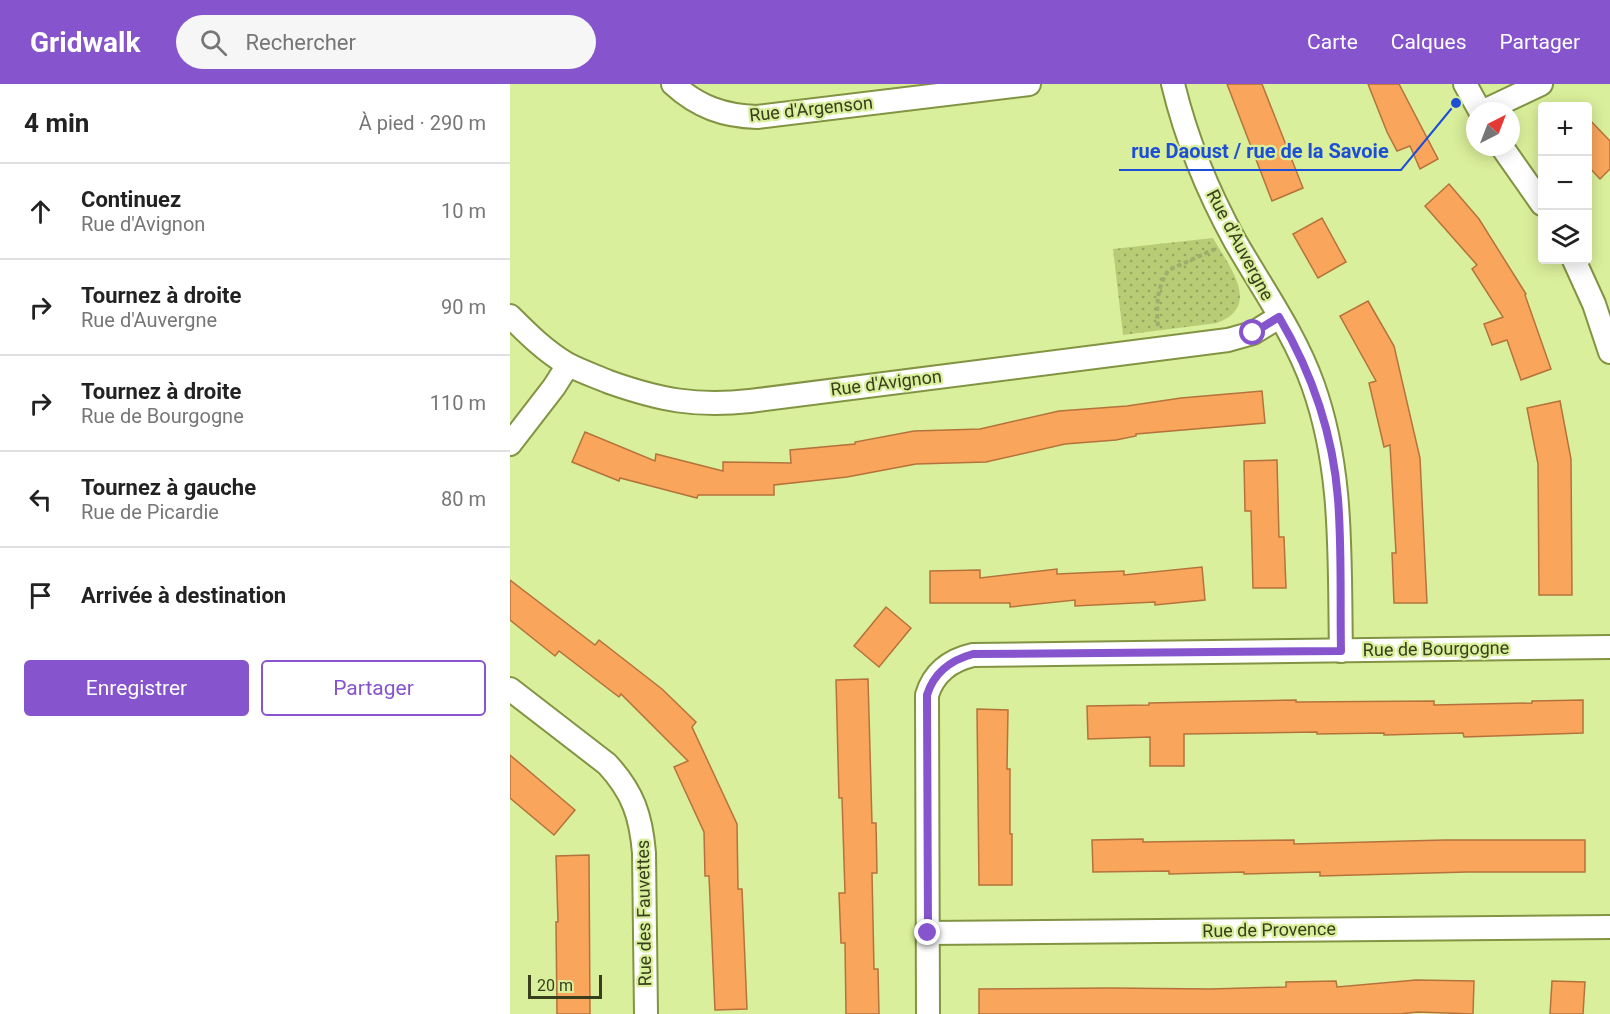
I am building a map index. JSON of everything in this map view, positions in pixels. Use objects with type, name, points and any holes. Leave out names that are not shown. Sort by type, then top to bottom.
[{"type":"street","name":"Rue d'Argenson","points":[[673,84],[699,104],[717,112],[735,116],[779,115],[916,91],[1029,84]]},
{"type":"street","name":"Rue d'Auvergne","points":[[1173,84],[1214,200],[1293,342],[1312,383],[1328,433],[1339,509],[1341,651]]},
{"type":"street","points":[[1466,84],[1477,102]]},
{"type":"street","points":[[1501,102],[1540,84]]},
{"type":"street","points":[[1508,156],[1538,198]]},
{"type":"street","points":[[1576,264],[1594,304],[1610,352]]},
{"type":"street","name":"Rue d'Avignon","points":[[510,316],[544,348],[568,364],[613,383],[665,399],[721,404],[1228,340],[1253,333],[1279,317]]},
{"type":"street","points":[[510,444],[554,387],[568,364]]},
{"type":"street","name":"Rue de Bourgogne","points":[[928,933],[927,695],[934,678],[952,662],[973,654],[1610,647]]},
{"type":"street","name":"Rue des Fauvettes","points":[[510,689],[607,764],[620,778],[636,806],[644,854],[646,1014]]},
{"type":"street","name":"Rue de Provence","points":[[928,933],[1610,927]]},
{"type":"street","points":[[928,933],[928,1014]]},
{"type":"path","points":[[1158,330],[1157,302],[1165,274],[1169,270],[1219,248]]},
{"type":"green space","points":[[1213,238],[1238,284],[1240,296],[1238,306],[1231,316],[1217,323],[1123,335],[1113,249]]},
{"type":"building","points":[[1227,84],[1262,84],[1303,188],[1272,201]]},
{"type":"building","points":[[1368,84],[1399,84],[1438,159],[1420,169],[1410,146],[1397,151]]},
{"type":"building","points":[[1592,122],[1610,141],[1610,169],[1600,179],[1592,170]]},
{"type":"building","points":[[1449,184],[1479,219],[1526,294],[1551,369],[1521,380],[1507,340],[1492,345],[1484,324],[1503,317],[1472,269],[1477,265],[1425,206]]},
{"type":"building","points":[[1322,218],[1346,262],[1318,278],[1293,234]]},
{"type":"building","points":[[1368,301],[1394,346],[1420,458],[1427,603],[1394,603],[1392,553],[1396,553],[1390,445],[1384,447],[1369,383],[1376,381],[1340,316]]},
{"type":"building","points":[[1262,391],[1265,423],[1136,434],[1136,436],[1116,440],[1065,444],[986,462],[916,464],[847,477],[774,485],[774,495],[698,495],[697,498],[620,478],[619,481],[572,462],[585,432],[655,461],[656,454],[723,471],[723,462],[791,463],[790,450],[855,444],[855,442],[914,431],[980,429],[1059,411]]},
{"type":"building","points":[[1560,401],[1571,459],[1572,595],[1539,595],[1538,464],[1527,408]]},
{"type":"building","points":[[1277,460],[1279,537],[1284,537],[1286,588],[1253,588],[1251,511],[1245,511],[1244,461]]},
{"type":"building","points":[[1202,567],[1205,600],[1155,605],[1155,602],[1075,606],[1075,600],[1010,607],[1010,603],[930,603],[930,571],[980,570],[980,578],[1057,569],[1057,574],[1124,571],[1124,575]]},
{"type":"building","points":[[510,580],[595,645],[599,640],[662,689],[696,722],[692,727],[737,824],[738,889],[742,889],[747,1009],[715,1010],[709,876],[705,876],[704,832],[674,767],[688,761],[621,694],[619,697],[559,651],[555,656],[510,620]]},
{"type":"building","points":[[886,607],[911,628],[879,667],[854,646]]},
{"type":"building","points":[[868,679],[872,823],[876,823],[877,873],[872,873],[874,969],[878,969],[879,1014],[846,1014],[845,943],[841,943],[839,893],[845,893],[842,798],[839,798],[836,680]]},
{"type":"building","points":[[1296,700],[1296,702],[1434,701],[1434,705],[1583,700],[1583,733],[1464,737],[1463,733],[1184,734],[1184,766],[1150,766],[1150,737],[1088,739],[1087,706]]},
{"type":"building","points":[[977,709],[1008,710],[1007,769],[1010,769],[1012,885],[979,885]]},
{"type":"building","points":[[510,755],[575,810],[554,835],[510,798]]},
{"type":"building","points":[[1143,839],[1143,842],[1294,840],[1294,844],[1444,840],[1585,840],[1585,872],[1320,876],[1320,872],[1169,874],[1169,871],[1093,872],[1092,840]]},
{"type":"building","points":[[589,855],[590,1014],[557,1014],[556,856]]},
{"type":"building","points":[[1416,980],[1474,981],[1473,1014],[1418,1012],[1399,1014],[979,1014],[979,989],[1210,989],[1286,987],[1286,982],[1336,981],[1337,987]]},
{"type":"building","points":[[1552,981],[1585,982],[1583,1014],[1550,1014]]},
{"type":"place","name":"rue Daoust / rue de la Savoie","points":[[1456,103]]},
{"type":"route","points":[[928,933],[927,695],[934,678],[952,662],[973,654],[1341,651],[1340,530],[1336,480],[1328,433],[1304,363],[1279,317],[1253,333]]}]
